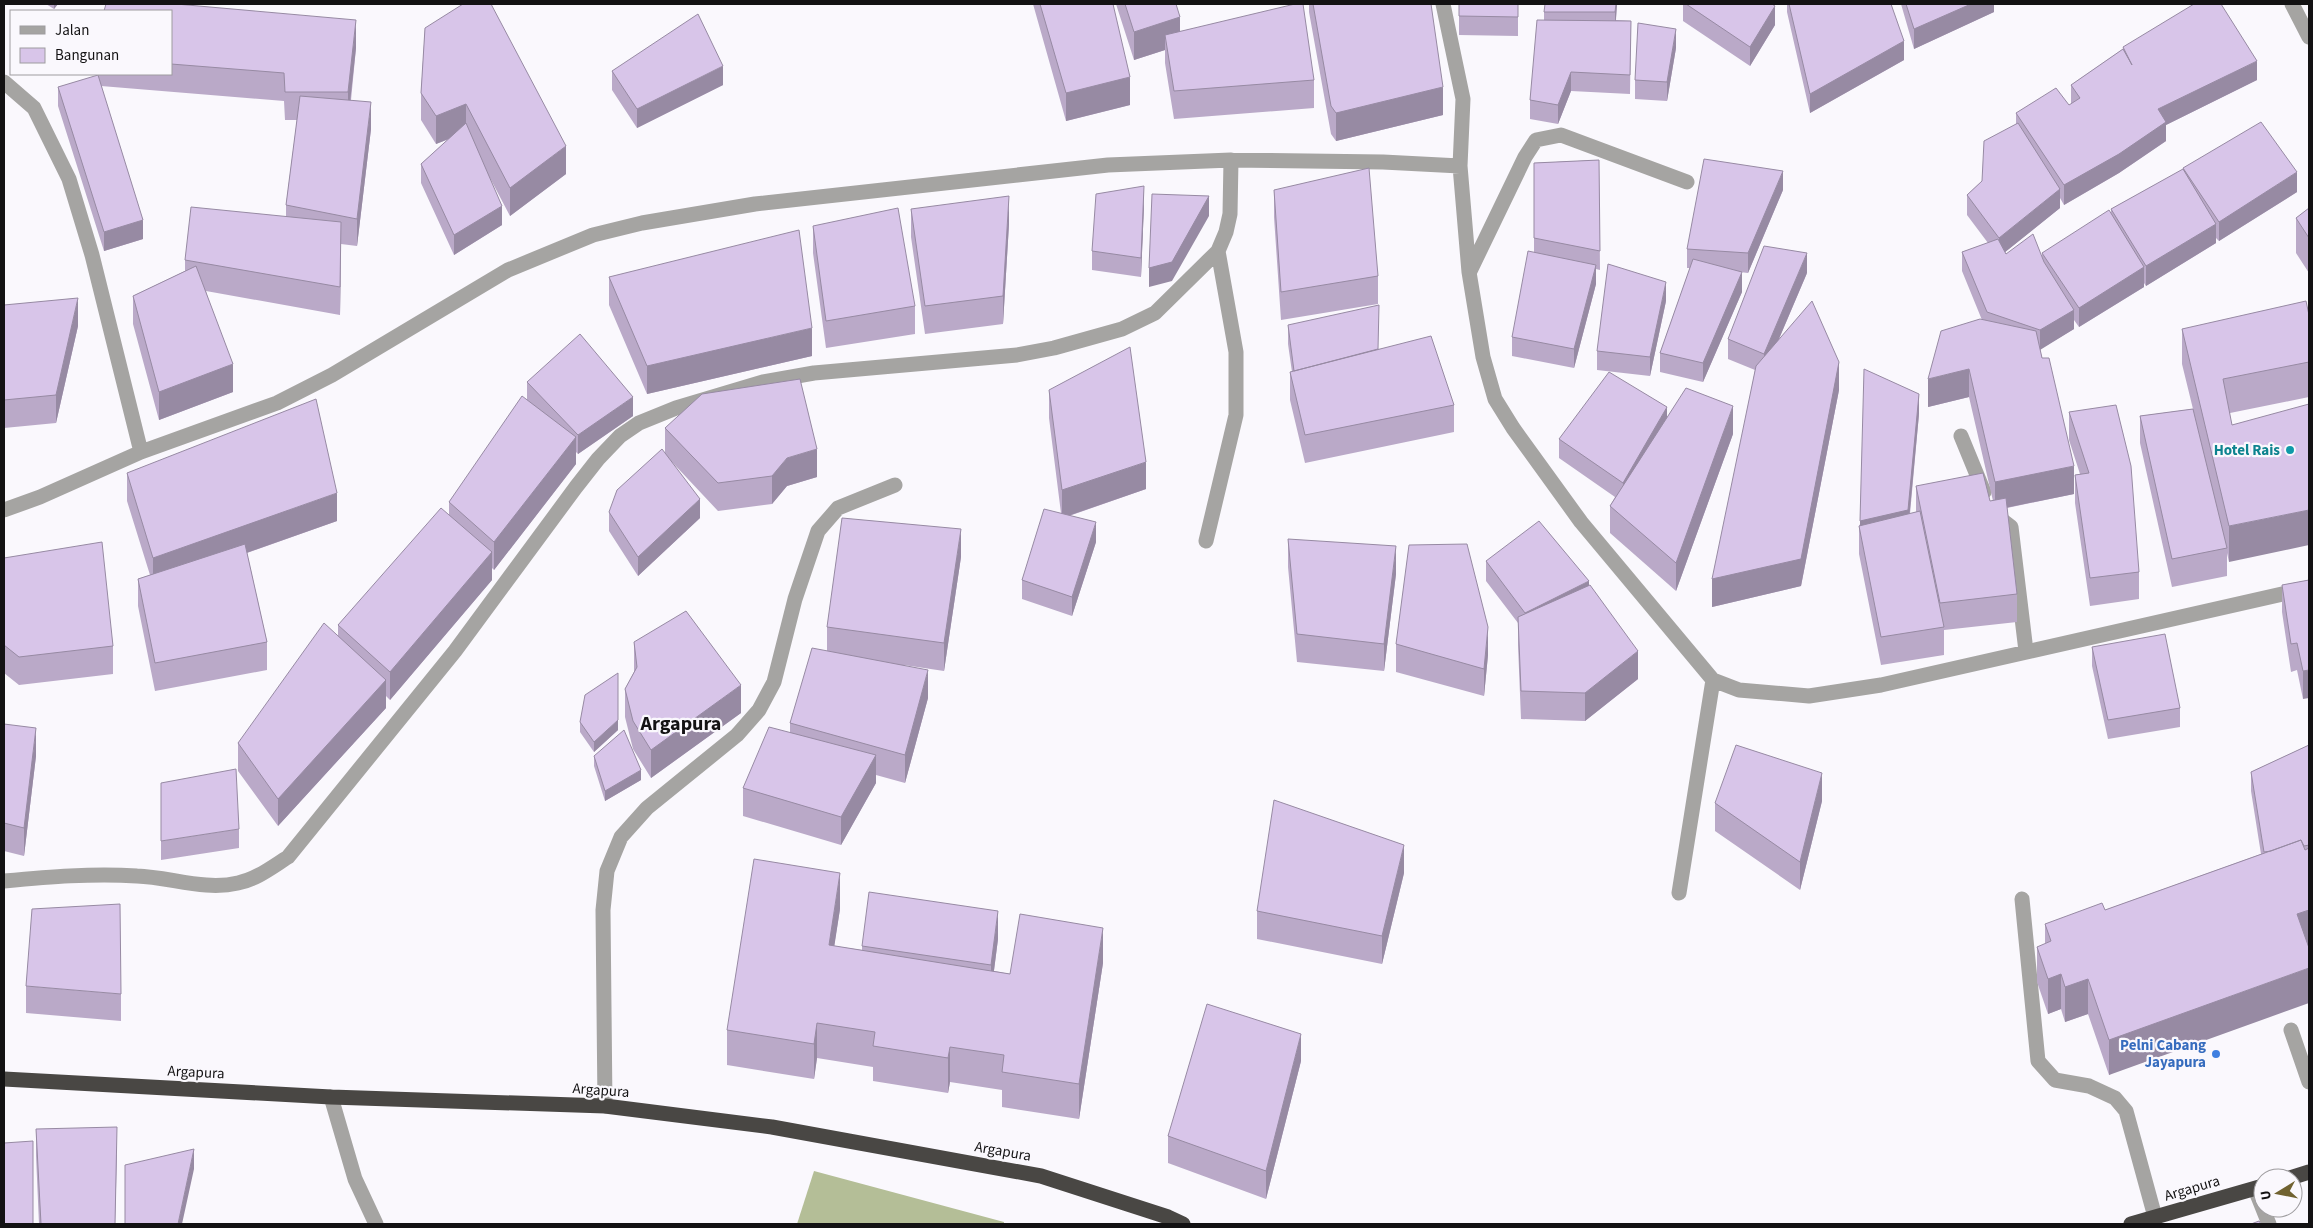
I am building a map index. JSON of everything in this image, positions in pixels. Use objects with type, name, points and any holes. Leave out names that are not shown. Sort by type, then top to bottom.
[{"type":"highway","name":"Argapura","points":[[4,1079],[331,1097],[605,1106],[772,1127],[1041,1176],[1168,1217],[1183,1224]]},
{"type":"highway","name":"Argapura","points":[[2131,1224],[2253,1189]]},
{"type":"street","points":[[1443,4],[1463,99],[1460,166],[1469,272],[1483,357],[1496,399],[1513,428],[1581,522],[1713,680],[1739,690],[1809,696],[1881,685],[2309,588]]},
{"type":"street","points":[[2292,4],[2309,37]]},
{"type":"street","points":[[4,82],[34,108],[68,179],[92,255],[141,452]]},
{"type":"street","points":[[1469,272],[1525,157],[1536,140],[1561,135],[1687,182]]},
{"type":"street","points":[[4,510],[40,497],[141,452],[277,402],[332,375],[508,270],[593,235],[642,223],[755,204],[1108,165],[1231,160],[1383,162],[1460,166]]},
{"type":"street","points":[[4,880],[76,875],[138,876],[214,886],[238,883],[264,874],[288,857],[455,651],[598,459],[620,436],[639,423],[676,408],[763,382],[814,373],[1017,355],[1054,348],[1122,329],[1156,313],[1218,251],[1226,232],[1230,214],[1231,160]]},
{"type":"street","points":[[1206,541],[1236,416],[1236,352],[1218,251]]},
{"type":"street","points":[[1961,436],[1978,473],[1991,512],[2011,527],[2026,651]]},
{"type":"street","points":[[605,1106],[603,910],[607,871],[621,837],[647,808],[737,735],[759,710],[774,682],[795,599],[818,531],[838,508],[896,486]]},
{"type":"street","points":[[1679,893],[1713,680]]},
{"type":"street","points":[[2022,899],[2038,1061],[2055,1080],[2089,1086],[2115,1098],[2126,1110],[2155,1218]]},
{"type":"street","points":[[2291,1030],[2309,1082]]},
{"type":"street","points":[[331,1097],[355,1180],[376,1224]]},
{"type":"green space","points":[[814,1171],[1004,1222],[1004,1224],[797,1224]]},
{"type":"building","points":[[106,4],[176,4],[356,20],[348,92],[285,92],[284,73],[172,64],[172,10],[104,10]]},
{"type":"building","points":[[463,4],[491,4],[566,146],[510,188],[466,104],[436,116],[421,93],[425,28]]},
{"type":"building","points":[[1040,4],[1113,4],[1130,77],[1066,93]]},
{"type":"building","points":[[1125,4],[1176,4],[1180,17],[1134,32]]},
{"type":"building","points":[[1295,4],[1303,4],[1314,80],[1174,91],[1165,35]]},
{"type":"building","points":[[1313,4],[1431,4],[1443,87],[1336,113],[1331,106]]},
{"type":"building","points":[[1459,4],[1518,4],[1518,17],[1459,16]]},
{"type":"building","points":[[1545,4],[1616,4],[1615,12],[1544,12]]},
{"type":"building","points":[[1686,4],[1772,4],[1775,6],[1750,47]]},
{"type":"building","points":[[1789,4],[1891,4],[1904,41],[1810,94]]},
{"type":"building","points":[[1906,4],[1971,4],[1914,29]]},
{"type":"building","points":[[2194,4],[2221,4],[2257,61],[2158,109],[2166,122],[2119,154],[2064,185],[2016,113],[2056,88],[2069,105],[2080,98],[2071,85],[2123,49],[2132,65],[2123,47]]},
{"type":"building","points":[[698,14],[723,66],[637,109],[612,71]]},
{"type":"building","points":[[1537,20],[1631,21],[1630,75],[1571,72],[1558,105],[1530,100]]},
{"type":"building","points":[[1638,23],[1676,29],[1667,82],[1635,80]]},
{"type":"building","points":[[98,75],[143,220],[104,232],[58,87]]},
{"type":"building","points":[[300,96],[371,102],[357,219],[286,205]]},
{"type":"building","points":[[2261,122],[2297,172],[2219,222],[2183,168]]},
{"type":"building","points":[[466,123],[502,206],[454,235],[421,164]]},
{"type":"building","points":[[2018,123],[2060,189],[1999,238],[1967,195],[1982,181],[1984,141]]},
{"type":"building","points":[[1704,159],[1783,171],[1748,253],[1687,249]]},
{"type":"building","points":[[1599,160],[1600,251],[1534,238],[1534,163]]},
{"type":"building","points":[[1369,168],[1378,276],[1281,292],[1274,190]]},
{"type":"building","points":[[2183,169],[2216,224],[2146,266],[2111,209]]},
{"type":"building","points":[[1144,186],[1141,258],[1092,251],[1096,194]]},
{"type":"building","points":[[1152,194],[1209,196],[1172,262],[1149,268]]},
{"type":"building","points":[[1009,196],[1003,296],[925,306],[911,209]]},
{"type":"building","points":[[191,207],[341,222],[340,287],[185,260]]},
{"type":"building","points":[[898,208],[915,306],[826,321],[813,226]]},
{"type":"building","points":[[2309,208],[2309,238],[2296,218]]},
{"type":"building","points":[[2109,210],[2144,267],[2079,308],[2042,253]]},
{"type":"building","points":[[799,230],[812,328],[647,366],[609,277]]},
{"type":"building","points":[[2033,234],[2044,262],[2074,310],[2040,330],[1987,312],[1962,252],[1998,239],[2006,254]]},
{"type":"building","points":[[1764,246],[1807,253],[1764,354],[1728,339]]},
{"type":"building","points":[[1528,251],[1596,265],[1574,349],[1512,337]]},
{"type":"building","points":[[1693,259],[1742,272],[1703,363],[1660,353]]},
{"type":"building","points":[[1608,264],[1666,282],[1650,357],[1597,351]]},
{"type":"building","points":[[196,266],[233,364],[159,392],[133,296]]},
{"type":"building","points":[[78,298],[56,395],[4,400],[4,305]]},
{"type":"building","points":[[1812,301],[1839,362],[1801,559],[1712,579],[1756,366]]},
{"type":"building","points":[[2306,301],[2309,315],[2309,362],[2223,379],[2232,425],[2309,404],[2309,510],[2229,526],[2182,329]]},
{"type":"building","points":[[1379,305],[1378,349],[1294,371],[1288,325]]},
{"type":"building","points":[[1980,319],[2036,331],[2042,358],[2049,358],[2074,466],[1995,482],[1969,369],[1928,379],[1941,331]]},
{"type":"building","points":[[580,334],[633,397],[578,435],[527,382]]},
{"type":"building","points":[[1431,336],[1454,405],[1305,435],[1290,372]]},
{"type":"building","points":[[1130,347],[1146,462],[1062,490],[1049,390]]},
{"type":"building","points":[[1864,369],[1919,394],[1908,510],[1860,521]]},
{"type":"building","points":[[1609,372],[1667,407],[1623,483],[1559,439]]},
{"type":"building","points":[[800,379],[817,449],[787,458],[772,476],[718,483],[665,428],[702,394]]},
{"type":"building","points":[[1686,388],[1733,406],[1676,563],[1610,506]]},
{"type":"building","points":[[522,396],[576,437],[494,542],[449,502]]},
{"type":"building","points":[[316,399],[337,493],[153,558],[127,473]]},
{"type":"building","points":[[2116,405],[2131,466],[2139,572],[2090,578],[2075,475],[2089,473],[2069,412]]},
{"type":"building","points":[[2193,409],[2227,548],[2172,559],[2140,416]]},
{"type":"building","points":[[662,449],[700,499],[638,557],[609,512],[617,490]]},
{"type":"building","points":[[1983,473],[1990,501],[2006,498],[2017,594],[1940,603],[1916,486]]},
{"type":"building","points":[[441,508],[492,552],[390,672],[338,625]]},
{"type":"building","points":[[1044,509],[1096,522],[1072,597],[1022,580]]},
{"type":"building","points":[[1920,511],[1944,627],[1881,637],[1859,526]]},
{"type":"building","points":[[842,518],[961,529],[944,643],[827,627]]},
{"type":"building","points":[[1539,521],[1589,581],[1525,613],[1486,561]]},
{"type":"building","points":[[1288,539],[1396,546],[1384,644],[1297,634]]},
{"type":"building","points":[[102,542],[113,646],[19,657],[4,645],[4,558]]},
{"type":"building","points":[[245,544],[267,642],[155,663],[138,579]]},
{"type":"building","points":[[1467,544],[1488,627],[1484,669],[1396,644],[1409,545]]},
{"type":"building","points":[[2309,580],[2309,670],[2303,671],[2297,643],[2291,644],[2282,585]]},
{"type":"building","points":[[1590,585],[1638,651],[1585,693],[1521,691],[1518,617]]},
{"type":"building","points":[[686,611],[741,685],[651,750],[633,721],[625,689],[637,667],[634,642]]},
{"type":"building","points":[[324,623],[386,680],[278,799],[238,743]]},
{"type":"building","points":[[2165,634],[2180,708],[2108,720],[2092,647]]},
{"type":"building","points":[[812,648],[928,670],[905,755],[790,723]]},
{"type":"building","points":[[618,673],[618,720],[594,742],[580,722],[585,695]]},
{"type":"building","points":[[4,724],[36,728],[24,828],[4,823]]},
{"type":"building","points":[[769,727],[876,755],[841,817],[743,788]]},
{"type":"building","points":[[624,730],[641,770],[605,791],[594,756]]},
{"type":"building","points":[[1736,745],[1822,773],[1800,862],[1715,803]]},
{"type":"building","points":[[2309,745],[2309,845],[2304,846],[2301,840],[2264,852],[2251,772]]},
{"type":"building","points":[[236,769],[239,829],[161,841],[161,783]]},
{"type":"building","points":[[1274,800],[1404,845],[1382,936],[1257,911]]},
{"type":"building","points":[[2301,840],[2305,850],[2309,848],[2309,910],[2297,914],[2309,948],[2309,968],[2109,1040],[2088,979],[2065,987],[2061,974],[2048,979],[2037,947],[2051,941],[2045,924],[2102,903],[2105,910]]},
{"type":"building","points":[[754,859],[840,873],[829,945],[1010,974],[1020,914],[1103,928],[1079,1084],[1002,1072],[1004,1055],[950,1047],[948,1058],[873,1046],[875,1032],[817,1023],[814,1044],[727,1030]]},
{"type":"building","points":[[869,892],[998,911],[991,965],[862,946]]},
{"type":"building","points":[[120,904],[121,994],[26,986],[32,909]]},
{"type":"building","points":[[1207,1004],[1301,1034],[1266,1171],[1168,1136]]},
{"type":"building","points":[[117,1127],[115,1224],[41,1224],[36,1129]]},
{"type":"building","points":[[33,1141],[33,1224],[4,1224],[4,1143]]},
{"type":"building","points":[[194,1149],[178,1224],[125,1224],[125,1165]]},
{"type":"place","name":"Hotel Rais","points":[[2290,450]]},
{"type":"place","name":"Pelni Cabang Jayapura","points":[[2216,1054]]},
{"type":"district","name":"Argapura","points":[[681,723]]}]
